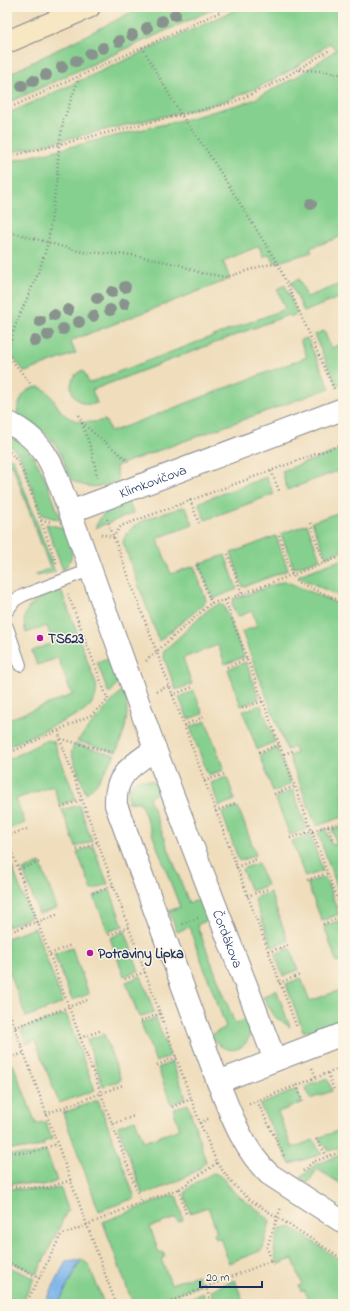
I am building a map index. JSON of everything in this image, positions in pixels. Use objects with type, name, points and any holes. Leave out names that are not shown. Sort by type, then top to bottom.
[{"type":"street","points":[[7,42],[89,7]]},
{"type":"street","name":"Klimkovičova","points":[[73,521],[101,500],[343,409]]},
{"type":"street","points":[[7,422],[32,436],[42,447],[54,471],[73,521]]},
{"type":"street","name":"Čordákova","points":[[73,521],[130,677],[147,755],[217,911],[275,1060]]},
{"type":"street","points":[[147,755],[127,769],[120,779],[115,795],[116,805],[230,1111],[241,1136],[260,1166],[269,1174],[343,1222]]},
{"type":"street","points":[[218,1082],[343,1034]]},
{"type":"lane","points":[[7,611],[15,600],[24,595],[90,570]]},
{"type":"lane","points":[[7,627],[20,665]]},
{"type":"path","points":[[7,109],[78,78],[231,7]]},
{"type":"path","points":[[142,47],[181,115],[208,151],[278,264],[343,409]]},
{"type":"path","points":[[7,157],[234,102],[264,89],[330,50]]},
{"type":"path","points":[[298,70],[324,70],[343,75]]},
{"type":"path","points":[[30,383],[7,354],[15,326],[34,285],[48,243],[57,177],[59,144],[64,118],[78,78]]},
{"type":"path","points":[[7,231],[82,252],[134,255],[160,259],[201,273],[227,277],[265,265],[278,264]]},
{"type":"path","points":[[78,415],[91,449],[101,500],[113,537],[215,812],[316,1077]]},
{"type":"path","points":[[82,423],[128,461]]},
{"type":"path","points":[[113,537],[121,526],[343,444]]},
{"type":"path","points":[[7,455],[13,454]]},
{"type":"path","points":[[271,471],[280,492]]},
{"type":"path","points":[[190,500],[199,523]]},
{"type":"path","points":[[40,520],[73,521],[113,537]]},
{"type":"path","points":[[310,523],[324,563]]},
{"type":"path","points":[[279,535],[292,575],[297,582],[343,602]]},
{"type":"path","points":[[228,554],[242,594]]},
{"type":"path","points":[[108,700],[156,651],[211,602],[225,600],[343,556]]},
{"type":"path","points":[[197,565],[211,602]]},
{"type":"path","points":[[225,600],[296,786],[343,915],[323,924]]},
{"type":"path","points":[[226,667],[247,659]]},
{"type":"path","points":[[172,695],[193,688]]},
{"type":"path","points":[[242,708],[264,701]]},
{"type":"path","points":[[7,754],[91,715]]},
{"type":"path","points":[[184,725],[204,717]]},
{"type":"path","points":[[59,730],[60,738],[82,800],[161,1013],[191,1099],[217,1163],[241,1191],[278,1218],[343,1259]]},
{"type":"path","points":[[60,738],[147,755]]},
{"type":"path","points":[[259,752],[280,744]]},
{"type":"path","points":[[284,754],[295,750]]},
{"type":"path","points":[[204,781],[225,774]]},
{"type":"path","points":[[274,794],[296,786]]},
{"type":"path","points":[[61,808],[82,800]]},
{"type":"path","points":[[215,812],[236,803]]},
{"type":"path","points":[[290,838],[343,822]]},
{"type":"path","points":[[328,826],[333,842]]},
{"type":"path","points":[[28,829],[7,837],[141,1202]]},
{"type":"path","points":[[77,850],[98,842]]},
{"type":"path","points":[[236,867],[257,859]]},
{"type":"path","points":[[19,869],[40,862]]},
{"type":"path","points":[[306,880],[328,873]]},
{"type":"path","points":[[93,893],[114,885]]},
{"type":"path","points":[[247,896],[268,889]]},
{"type":"path","points":[[162,931],[217,911]]},
{"type":"path","points":[[7,933],[59,914]]},
{"type":"path","points":[[109,935],[129,927]]},
{"type":"path","points":[[50,954],[71,945]]},
{"type":"path","points":[[268,952],[289,945]]},
{"type":"path","points":[[338,966],[343,964]]},
{"type":"path","points":[[125,979],[146,972]]},
{"type":"path","points":[[280,983],[300,975]]},
{"type":"path","points":[[15,1027],[90,999]]},
{"type":"path","points":[[7,1006],[116,1304]]},
{"type":"path","points":[[141,1021],[161,1013]]},
{"type":"path","points":[[80,1038],[102,1030]]},
{"type":"path","points":[[7,1059],[24,1053]]},
{"type":"path","points":[[157,1065],[177,1058]]},
{"type":"path","points":[[200,1122],[343,1067]]},
{"type":"path","points":[[328,1073],[334,1090]]},
{"type":"path","points":[[46,1114],[123,1085]]},
{"type":"path","points":[[297,1085],[303,1102]]},
{"type":"path","points":[[172,1106],[191,1099]]},
{"type":"path","points":[[257,1100],[286,1159]]},
{"type":"path","points":[[113,1124],[134,1116]]},
{"type":"path","points":[[316,1139],[327,1156]]},
{"type":"path","points":[[7,1152],[30,1153],[57,1144]]},
{"type":"path","points":[[26,1304],[61,1235],[141,1202],[178,1189],[217,1163]]},
{"type":"path","points":[[7,1186],[46,1188],[71,1180]]},
{"type":"path","points":[[178,1189],[186,1214]]},
{"type":"path","points":[[273,1266],[267,1247],[278,1218]]},
{"type":"path","points":[[164,1304],[271,1261]]},
{"type":"path","points":[[7,1262],[40,1278]]},
{"type":"path","points":[[206,1287],[211,1304]]},
{"type":"path","points":[[7,1301],[13,1304]]},
{"type":"green space","points":[[142,7],[218,7],[7,103],[7,75]]},
{"type":"green space","points":[[242,7],[343,7],[343,236],[310,248],[312,252],[275,263],[269,254],[263,257],[259,246],[223,261],[230,279],[70,341],[76,353],[25,372],[7,350],[7,162],[190,118],[251,101],[298,76],[336,50],[330,43],[302,63],[274,80],[227,100],[7,153],[7,114]]},
{"type":"green space","points":[[299,279],[307,297],[343,283],[343,296],[304,312],[291,283]]},
{"type":"green space","points":[[285,285],[297,314],[289,317],[288,315],[92,390],[97,403],[89,405],[82,403],[73,394],[71,387],[72,381],[76,375],[83,370],[89,383],[285,309],[277,289]]},
{"type":"green space","points":[[324,331],[331,348],[343,343],[343,383],[337,385],[314,335]]},
{"type":"green space","points":[[307,338],[330,388],[116,466],[118,482],[112,484],[95,487],[83,485],[72,480],[67,472],[62,457],[49,437],[38,427],[17,414],[19,404],[26,392],[39,387],[48,393],[62,413],[68,417],[73,420],[86,422],[105,420],[111,432],[307,357],[300,340]]},
{"type":"green space","points":[[7,434],[28,450],[42,471],[61,520],[42,515],[20,456],[7,442]]},
{"type":"green space","points":[[343,449],[343,469],[287,490],[282,471]]},
{"type":"green space","points":[[7,458],[13,459],[55,572],[37,576],[36,574],[50,568],[12,464],[7,466]]},
{"type":"green space","points":[[266,477],[274,494],[205,520],[199,505],[200,502]]},
{"type":"green space","points":[[126,500],[134,513],[95,528],[104,514]]},
{"type":"green space","points":[[182,507],[186,508],[193,525],[157,538],[171,574],[194,566],[206,600],[204,604],[159,641],[123,542],[126,534],[139,523]]},
{"type":"green space","points":[[343,511],[343,550],[326,557],[312,522]]},
{"type":"green space","points":[[46,524],[64,528],[71,545],[72,555],[68,565],[63,570]]},
{"type":"green space","points":[[307,524],[320,559],[294,568],[281,534]]},
{"type":"green space","points":[[276,536],[288,570],[243,587],[231,553]]},
{"type":"green space","points":[[225,555],[237,589],[213,599],[199,564]]},
{"type":"green space","points":[[343,559],[343,598],[299,577],[299,575]]},
{"type":"green space","points":[[285,581],[343,606],[343,817],[316,826],[289,756],[296,753],[294,747],[287,750],[242,632],[257,626],[252,611],[237,617],[232,604],[234,599]]},
{"type":"green space","points":[[61,590],[96,684],[94,700],[83,712],[7,747],[7,715],[9,719],[72,695],[58,658],[37,665],[32,651],[53,643],[47,626],[26,633],[24,623],[25,616],[32,604],[45,596]]},
{"type":"green space","points":[[220,604],[224,606],[244,657],[225,664],[218,645],[183,658],[192,684],[176,690],[163,655],[164,651],[210,608]]},
{"type":"green space","points":[[111,657],[120,681],[109,694],[97,662]]},
{"type":"green space","points":[[246,662],[259,699],[241,706],[228,669]]},
{"type":"green space","points":[[123,689],[127,705],[127,713],[125,729],[116,752],[77,741]]},
{"type":"green space","points":[[194,691],[203,714],[188,719],[179,697]]},
{"type":"green space","points":[[261,705],[275,742],[257,749],[243,711]]},
{"type":"green space","points":[[206,721],[224,770],[208,775],[190,727]]},
{"type":"green space","points":[[47,740],[54,742],[76,799],[60,805],[53,786],[16,799],[25,823],[8,829],[7,760]]},
{"type":"green space","points":[[75,744],[115,755],[97,783],[86,794],[71,752]]},
{"type":"green space","points":[[277,748],[291,784],[273,792],[260,755]]},
{"type":"green space","points":[[227,777],[235,800],[219,806],[211,783]]},
{"type":"green space","points":[[140,779],[153,781],[161,789],[149,798],[189,903],[202,899],[210,919],[197,925],[235,1024],[249,1018],[251,1029],[249,1038],[245,1044],[239,1048],[232,1050],[225,1048],[217,1043],[211,1035],[226,1027],[189,927],[177,932],[169,911],[180,907],[140,802],[128,802],[128,794],[131,785]]},
{"type":"green space","points":[[293,790],[307,829],[290,835],[275,797]]},
{"type":"green space","points":[[79,805],[92,841],[76,847],[62,810]]},
{"type":"green space","points":[[238,807],[256,855],[239,861],[222,813]]},
{"type":"green space","points":[[343,826],[343,902],[318,834],[325,828],[332,845],[337,844],[332,830]]},
{"type":"green space","points":[[310,834],[323,871],[305,877],[292,841]]},
{"type":"green space","points":[[93,846],[108,884],[92,890],[77,852]]},
{"type":"green space","points":[[7,853],[31,917],[7,927]]},
{"type":"green space","points":[[40,863],[57,908],[39,914],[23,870]]},
{"type":"green space","points":[[258,863],[267,885],[251,891],[242,869]]},
{"type":"green space","points":[[325,877],[339,914],[322,921],[307,883]]},
{"type":"green space","points":[[110,890],[123,926],[108,932],[94,896]]},
{"type":"green space","points":[[270,892],[288,941],[272,947],[254,898]]},
{"type":"green space","points":[[341,920],[343,926],[343,961],[337,963],[324,926]]},
{"type":"green space","points":[[35,928],[63,1003],[26,1017],[7,965],[7,938]]},
{"type":"green space","points":[[125,931],[139,971],[124,976],[110,938]]},
{"type":"green space","points":[[72,948],[89,994],[72,1000],[54,954]]},
{"type":"green space","points":[[290,948],[298,970],[283,976],[275,954]]},
{"type":"green space","points":[[141,976],[154,1012],[139,1017],[126,982]]},
{"type":"green space","points":[[301,978],[310,1001],[343,989],[343,1024],[322,1031],[303,1031],[286,984]]},
{"type":"green space","points":[[276,989],[290,1027],[275,1017],[263,997]]},
{"type":"green space","points":[[66,1014],[95,1090],[59,1103],[35,1040],[26,1044],[21,1029]]},
{"type":"green space","points":[[156,1018],[170,1056],[156,1062],[141,1023]]},
{"type":"green space","points":[[104,1034],[121,1080],[103,1086],[87,1040]]},
{"type":"green space","points":[[172,1062],[186,1098],[171,1104],[158,1068]]},
{"type":"green space","points":[[13,1064],[36,1124],[45,1121],[52,1139],[43,1142],[44,1145],[30,1149],[7,1149],[7,1066]]},
{"type":"green space","points":[[327,1078],[332,1091],[310,1099],[305,1087]]},
{"type":"green space","points":[[297,1089],[302,1103],[278,1112],[292,1148],[313,1140],[322,1154],[290,1164],[260,1105]]},
{"type":"green space","points":[[98,1100],[135,1198],[99,1211],[63,1113]]},
{"type":"green space","points":[[188,1104],[206,1162],[186,1177],[143,1195],[118,1126],[135,1120],[144,1142],[180,1129],[173,1109]]},
{"type":"green space","points":[[343,1129],[343,1146],[329,1151],[318,1138]]},
{"type":"green space","points":[[46,1151],[57,1181],[46,1185],[7,1183],[7,1155],[31,1155]]},
{"type":"green space","points":[[343,1154],[343,1185],[317,1169],[308,1183],[300,1178],[315,1165]]},
{"type":"green space","points":[[213,1173],[220,1176],[236,1194],[270,1221],[263,1248],[260,1251],[229,1263],[220,1238],[216,1239],[214,1234],[217,1232],[208,1207],[190,1213],[185,1196],[186,1191],[189,1188]]},
{"type":"green space","points":[[60,1187],[68,1209],[37,1274],[7,1260],[7,1188],[46,1191]]},
{"type":"green space","points":[[173,1195],[177,1197],[183,1220],[178,1222],[176,1218],[150,1227],[159,1253],[163,1252],[165,1257],[161,1259],[171,1284],[197,1275],[201,1285],[152,1304],[133,1304],[103,1222]]},
{"type":"green space","points":[[287,1227],[293,1228],[340,1260],[343,1265],[343,1304],[309,1304],[305,1290],[301,1291],[299,1286],[302,1284],[293,1259],[278,1264],[274,1247],[279,1230]]},
{"type":"green space","points":[[81,1259],[89,1265],[103,1301],[98,1304],[58,1304]]},
{"type":"green space","points":[[7,1266],[34,1278],[22,1304],[7,1297]]},
{"type":"green space","points":[[235,1280],[244,1304],[215,1304],[211,1290]]},
{"type":"green space","points":[[203,1293],[207,1304],[175,1304]]},
{"type":"water","points":[[81,1259],[58,1304],[44,1304],[66,1261]]},
{"type":"place","name":"TS623","points":[[40,638]]},
{"type":"place","name":"Potraviny Lipka","points":[[90,953]]}]
